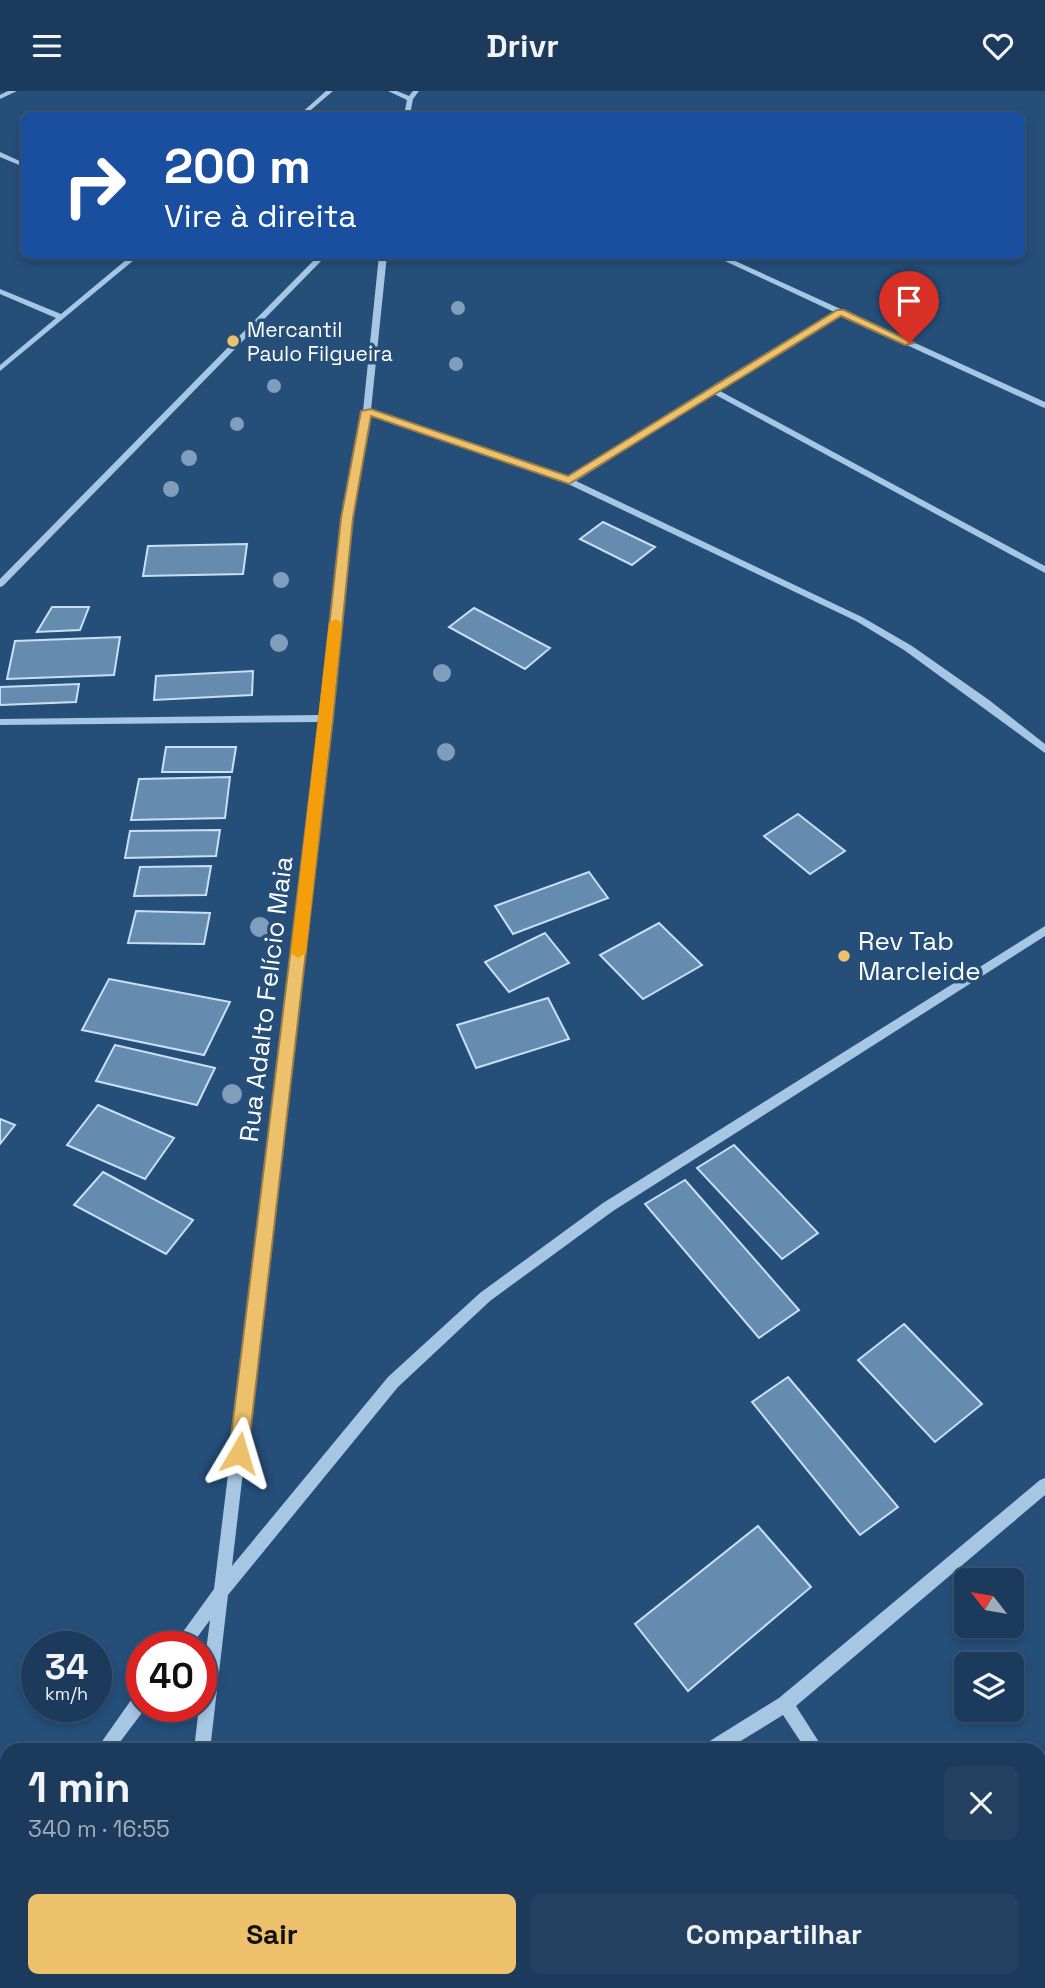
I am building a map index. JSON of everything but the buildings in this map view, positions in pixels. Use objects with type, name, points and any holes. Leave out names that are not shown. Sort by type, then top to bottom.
[{"type":"street","points":[[0,97],[14,91]]},
{"type":"street","points":[[306,112],[330,91]]},
{"type":"street","points":[[391,91],[410,99]]},
{"type":"street","points":[[408,112],[410,99],[416,91]]},
{"type":"street","points":[[0,154],[21,164]]},
{"type":"street","points":[[0,369],[132,259]]},
{"type":"street","points":[[0,584],[320,259]]},
{"type":"street","name":"Rua Adalto Felício Maia","points":[[203,1743],[326,718],[347,518],[367,411],[383,259]]},
{"type":"street","points":[[724,259],[1045,405]]},
{"type":"street","points":[[0,291],[60,317]]},
{"type":"street","points":[[569,481],[841,312]]},
{"type":"street","points":[[712,390],[1045,570]]},
{"type":"street","points":[[367,411],[569,481],[859,619],[908,647],[1045,749]]},
{"type":"street","points":[[0,722],[326,718]]},
{"type":"street","points":[[192,1631],[223,1589],[393,1382],[485,1297],[608,1207],[1045,930]]},
{"type":"street","points":[[722,1743],[785,1704],[1045,1485]]},
{"type":"street","points":[[785,1704],[811,1743]]},
{"type":"street","points":[[109,1743],[126,1720]]},
{"type":"slow traffic","points":[[298,953],[336,623]]},
{"type":"place","name":"Mercantil Paulo Filgueira","points":[[233,341]]},
{"type":"place","name":"Rev Tab Marcleide","points":[[844,956]]},
{"type":"route","points":[[239,1453],[347,518],[367,411],[569,481],[841,312],[909,343]]}]
